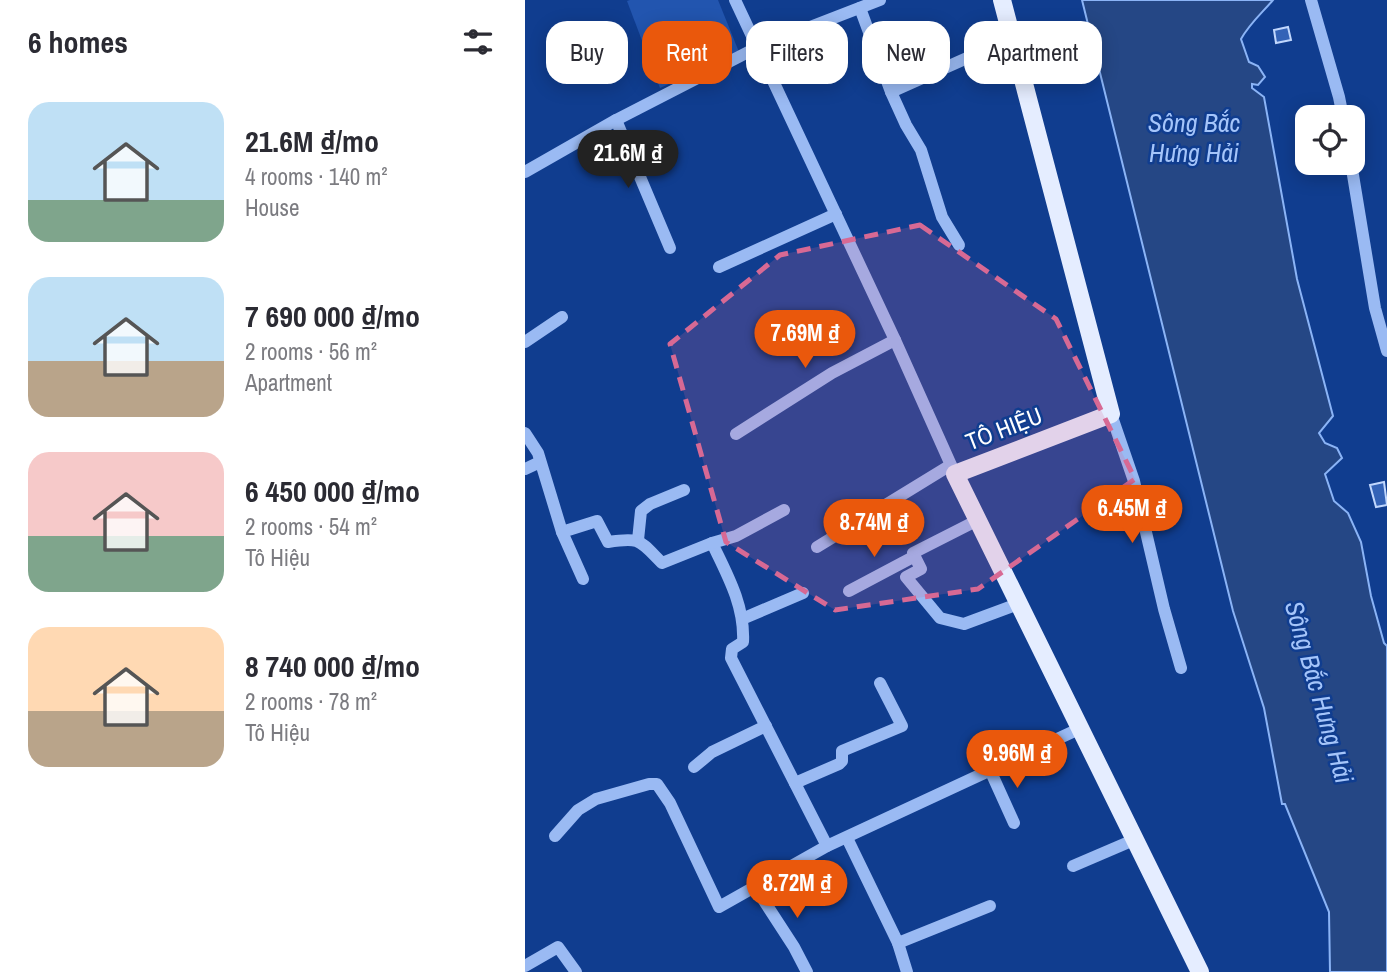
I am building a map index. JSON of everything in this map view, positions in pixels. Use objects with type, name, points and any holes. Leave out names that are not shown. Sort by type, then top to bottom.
[{"type":"main road","points":[[1002,0],[1009,21]]},
{"type":"main road","points":[[1026,84],[1111,414]]},
{"type":"main road","name":"TÔ HIỆU","points":[[1111,414],[952,470],[1200,972]]},
{"type":"street","points":[[735,0],[746,24]]},
{"type":"street","points":[[827,21],[880,0]]},
{"type":"street","points":[[1311,0],[1341,105]]},
{"type":"street","points":[[860,8],[891,92],[921,150],[942,217],[959,245]]},
{"type":"street","points":[[525,172],[616,120],[746,54]]},
{"type":"street","points":[[891,92],[964,59]]},
{"type":"street","points":[[774,84],[895,340],[952,470],[817,547]]},
{"type":"street","points":[[616,120],[670,248]]},
{"type":"street","points":[[1354,175],[1381,306],[1387,351]]},
{"type":"street","points":[[719,267],[836,214]]},
{"type":"street","points":[[525,342],[562,317]]},
{"type":"street","points":[[736,434],[832,373],[895,340]]},
{"type":"street","points":[[1111,414],[1134,481],[1164,609],[1181,668]]},
{"type":"street","points":[[525,433],[537,453],[562,532],[583,579]]},
{"type":"street","points":[[525,469],[540,462]]},
{"type":"street","points":[[638,540],[641,511],[684,490]]},
{"type":"street","points":[[562,532],[597,521],[608,542],[633,538],[662,563],[736,536],[784,510]]},
{"type":"street","points":[[976,521],[913,552],[921,569],[906,577],[940,618],[964,624],[1018,604]]},
{"type":"street","points":[[712,543],[737,595],[742,619],[743,642],[732,649],[731,658],[827,846]]},
{"type":"street","points":[[849,591],[915,556]]},
{"type":"street","points":[[742,619],[803,593]]},
{"type":"street","points":[[795,783],[839,764],[842,761],[842,751],[902,726],[880,683]]},
{"type":"street","points":[[694,767],[712,752],[766,726]]},
{"type":"street","points":[[555,836],[578,810],[596,799],[657,784],[670,803],[719,907],[827,846],[1081,728]]},
{"type":"street","points":[[990,770],[1014,823]]},
{"type":"street","points":[[847,838],[898,943],[907,972]]},
{"type":"street","points":[[1073,866],[1136,839]]},
{"type":"street","points":[[755,887],[807,972]]},
{"type":"street","points":[[898,943],[990,906]]},
{"type":"street","points":[[525,966],[558,947],[576,972]]},
{"type":"highlighted area","points":[[920,225],[1056,319],[1135,479],[978,589],[835,610],[726,542],[670,344],[780,255]]},
{"type":"shaded area","points":[[718,0],[726,21],[642,21],[642,41],[627,1]]},
{"type":"shaded area","points":[[732,35],[739,52],[732,55]]},
{"type":"water","name":"Sông Bắc Hưng Hải","points":[[1082,0],[1273,0],[1241,39],[1249,62],[1258,66],[1265,77],[1258,85],[1252,84],[1252,88],[1264,97],[1297,279],[1333,416],[1319,433],[1325,443],[1337,448],[1342,458],[1325,474],[1334,501],[1348,513],[1361,542],[1371,596],[1387,646],[1387,972],[1330,972],[1329,912],[1285,804],[1282,804],[1264,708],[1233,611],[1102,81],[1102,21],[1087,21]]},
{"type":"building","points":[[1288,27],[1291,40],[1276,43],[1274,30]]},
{"type":"building","points":[[1384,482],[1387,505],[1376,507],[1370,485]]}]
